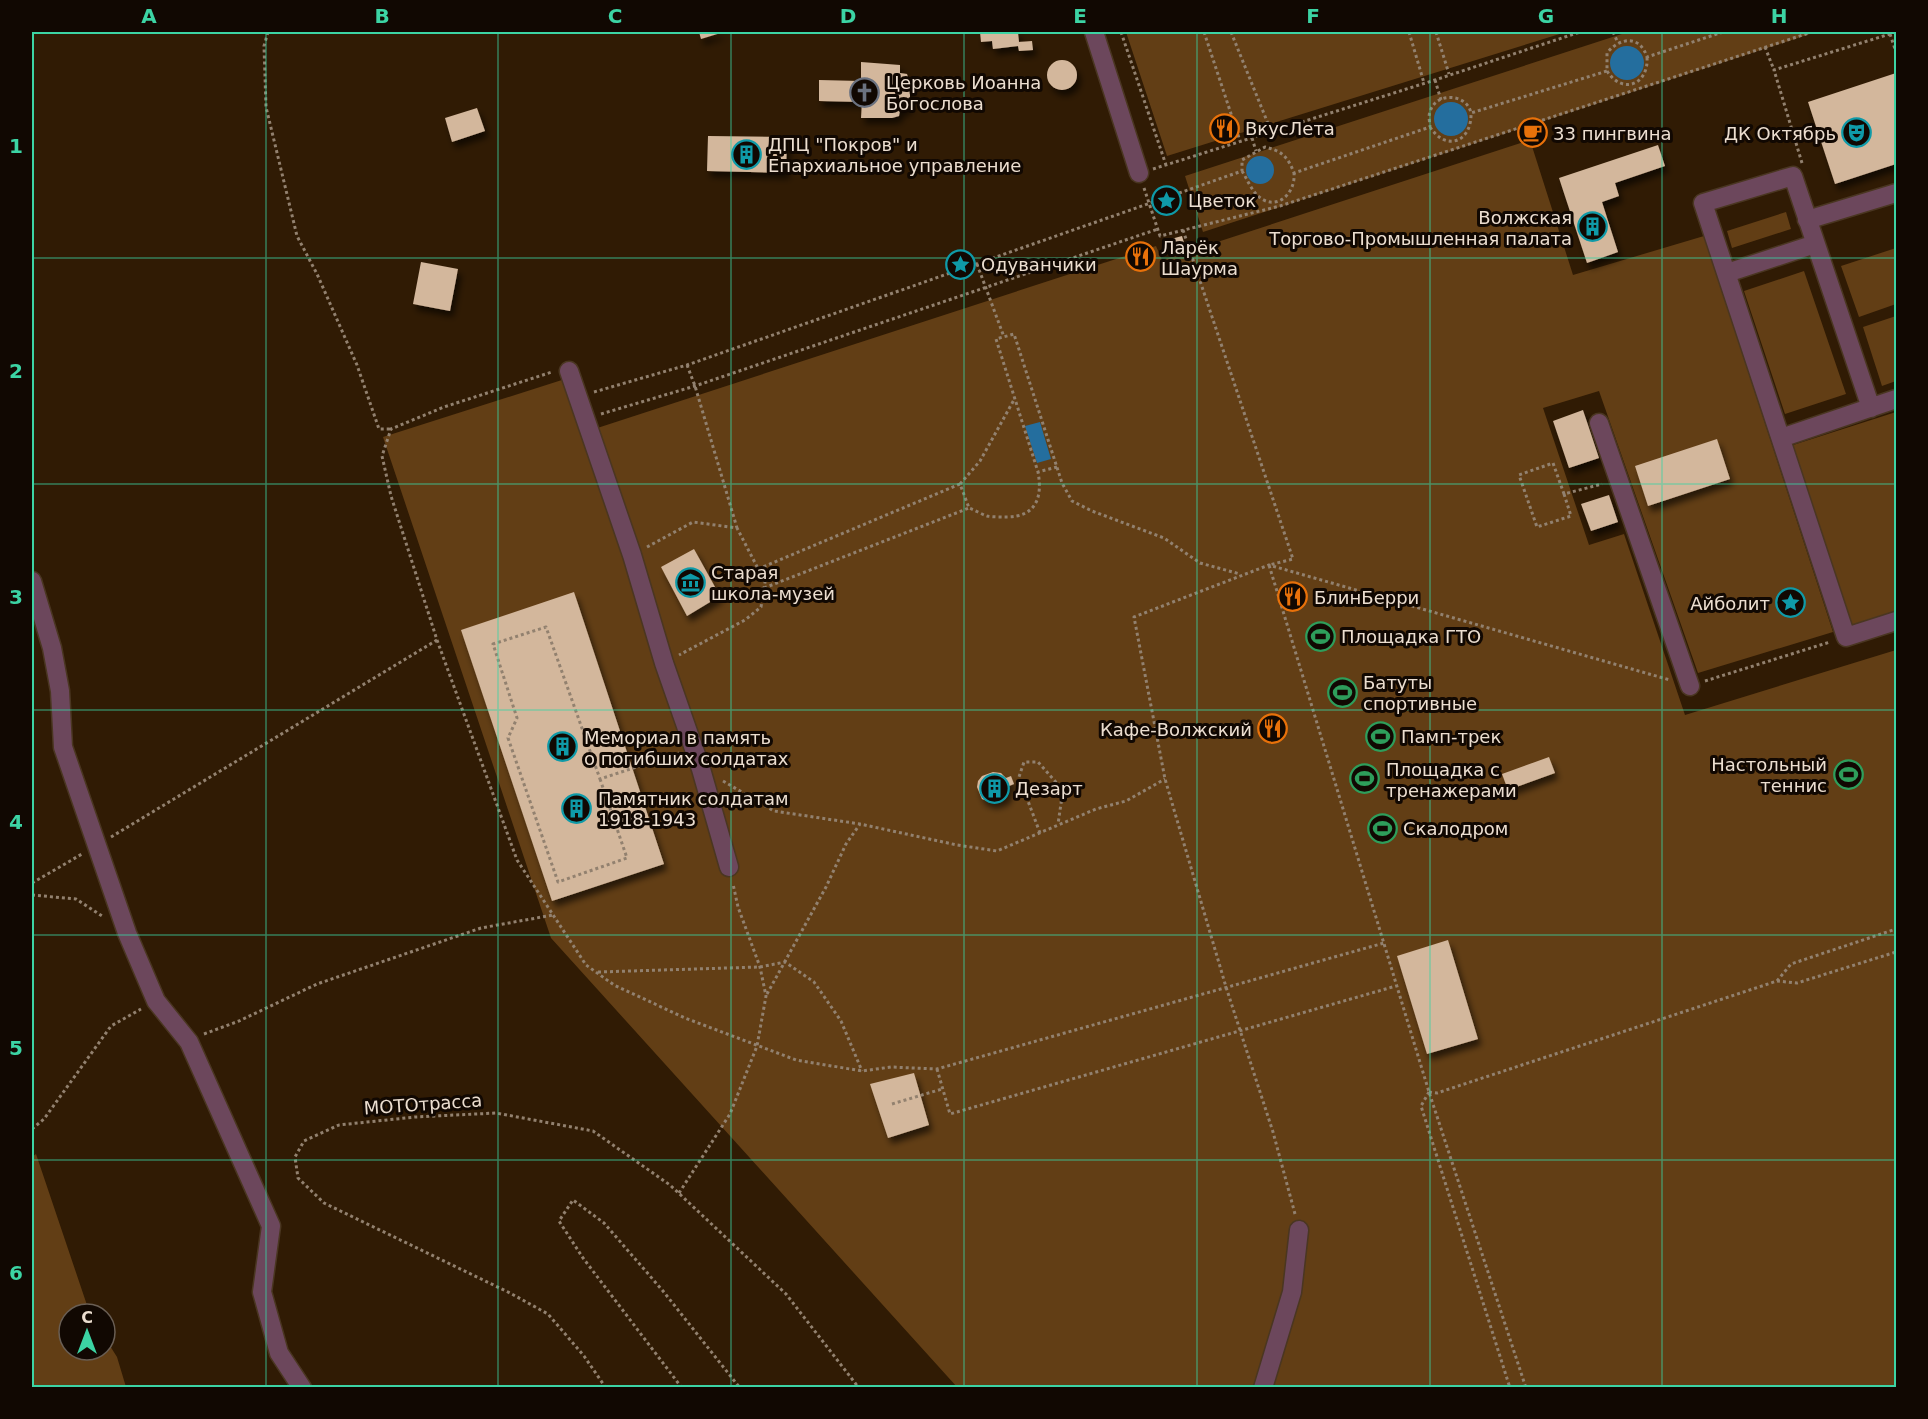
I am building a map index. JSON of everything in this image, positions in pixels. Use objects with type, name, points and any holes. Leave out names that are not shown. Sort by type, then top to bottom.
[{"type":"street","points":[[1094,32],[1139,173]]},
{"type":"street","points":[[1870,408],[1793,176],[1703,203],[1846,637],[1896,621]]},
{"type":"street","points":[[1808,220],[1896,193]]},
{"type":"street","points":[[1727,273],[1815,244]]},
{"type":"street","points":[[569,371],[632,555],[664,663],[701,768],[729,867]]},
{"type":"street","points":[[1781,438],[1896,399]]},
{"type":"street","points":[[1599,423],[1690,686]]},
{"type":"street","points":[[32,581],[52,648],[60,691],[63,747],[127,933],[156,1001],[189,1042],[271,1226],[262,1292],[279,1353],[302,1388]]},
{"type":"street","points":[[1263,1388],[1292,1292],[1299,1230]]},
{"type":"path","points":[[268,32],[264,46],[266,107],[297,236],[317,274],[357,365],[379,429],[391,429],[444,407],[560,370],[569,371]]},
{"type":"path","points":[[1121,32],[1166,165]]},
{"type":"path","points":[[1204,32],[1240,141]]},
{"type":"path","points":[[1231,32],[1271,131]]},
{"type":"path","points":[[1409,32],[1424,83]]},
{"type":"path","points":[[1436,32],[1449,74]]},
{"type":"path","points":[[1580,32],[1139,173],[1160,236],[1280,206],[1812,32]]},
{"type":"path","points":[[1613,32],[1618,43]]},
{"type":"path","points":[[1647,57],[1723,32]]},
{"type":"path","points":[[1774,70],[1890,32],[1896,52]]},
{"type":"path","points":[[1628,40],[1639,43],[1645,49],[1648,68],[1644,77],[1632,84],[1621,84],[1612,79],[1607,71],[1606,53],[1618,43],[1628,40]]},
{"type":"path","points":[[1765,47],[1804,170]]},
{"type":"path","points":[[1471,113],[1607,71]]},
{"type":"path","points":[[1435,80],[1442,100]]},
{"type":"path","points":[[1632,84],[1634,90]]},
{"type":"path","points":[[1453,97],[1470,105],[1472,125],[1467,134],[1456,141],[1445,141],[1436,136],[1430,127],[1430,111],[1442,100],[1453,97]]},
{"type":"path","points":[[1294,173],[1430,127]]},
{"type":"path","points":[[1252,137],[1256,151]]},
{"type":"path","points":[[1456,141],[1458,148]]},
{"type":"path","points":[[1265,147],[1279,150],[1291,165],[1295,182],[1286,197],[1278,201],[1262,199],[1256,195],[1242,171],[1242,160],[1256,151],[1265,147]]},
{"type":"path","points":[[578,396],[687,365],[1242,171]]},
{"type":"path","points":[[1278,201],[1280,206]]},
{"type":"path","points":[[585,418],[695,386],[1158,229]]},
{"type":"path","points":[[1183,230],[1293,560],[1269,565],[1134,616],[1165,779],[1240,1031],[1274,1131],[1299,1230]]},
{"type":"path","points":[[978,264],[1004,337]]},
{"type":"path","points":[[764,588],[969,508],[987,516],[1004,517],[1017,516],[1030,511],[1040,493],[1038,472],[996,339],[1014,334],[1062,483],[1072,501],[1092,512],[1164,538],[1200,563],[1242,575]]},
{"type":"path","points":[[664,663],[745,620],[761,607],[765,582],[737,528],[687,365]]},
{"type":"path","points":[[758,569],[960,484],[980,461],[1015,399]]},
{"type":"path","points":[[391,429],[382,456],[391,496],[437,640],[517,860],[586,965],[624,990],[686,1018],[796,1060],[862,1071],[891,1067],[937,1069],[1384,943]]},
{"type":"path","points":[[1553,463],[1564,494],[1571,516],[1537,527],[1519,475],[1553,463]]},
{"type":"path","points":[[1038,472],[1057,467]]},
{"type":"path","points":[[1564,494],[1619,480]]},
{"type":"path","points":[[960,484],[969,508]]},
{"type":"path","points":[[632,555],[693,522],[737,528]]},
{"type":"path","points":[[1269,565],[1690,686],[1846,637]]},
{"type":"path","points":[[1269,565],[1429,1092],[1526,1388]]},
{"type":"path","points":[[546,627],[600,779],[627,858],[558,882],[508,738],[517,718],[493,644],[546,627]]},
{"type":"path","points":[[32,884],[437,640]]},
{"type":"path","points":[[600,779],[693,748]]},
{"type":"path","points":[[1040,833],[1019,777],[1024,762],[1038,762],[1063,790],[1058,824]]},
{"type":"path","points":[[701,768],[774,811],[860,824],[957,846],[997,851],[1096,809],[1126,801],[1165,779]]},
{"type":"path","points":[[679,1193],[730,1114],[757,1046],[766,996],[826,887],[846,844],[860,824]]},
{"type":"path","points":[[729,867],[738,907],[760,967],[766,996]]},
{"type":"path","points":[[32,895],[76,899],[127,933]]},
{"type":"path","points":[[196,1028],[206,1034],[317,984],[481,928],[553,915]]},
{"type":"path","points":[[1777,981],[1791,963],[1896,929]]},
{"type":"path","points":[[1429,1092],[1437,1093],[1777,981],[1797,983],[1896,952]]},
{"type":"path","points":[[596,972],[760,967],[785,962],[814,982],[841,1021],[862,1071]]},
{"type":"path","points":[[937,1069],[950,1114],[1396,986]]},
{"type":"path","points":[[32,1129],[44,1119],[111,1026],[156,1001]]},
{"type":"path","points":[[892,1104],[942,1089]]},
{"type":"path","points":[[1429,1092],[1421,1106],[1510,1388]]},
{"type":"path","name":"МОТОтрасса","points":[[606,1388],[584,1356],[548,1314],[510,1293],[324,1203],[298,1178],[295,1156],[304,1140],[339,1125],[416,1117],[496,1113],[593,1131],[679,1193],[786,1294],[859,1388]]},
{"type":"path","points":[[682,1388],[583,1258],[559,1221],[573,1200],[604,1223],[663,1291],[740,1388]]},
{"type":"shaded area","points":[[1126,32],[1566,32],[1167,156]]},
{"type":"shaded area","points":[[1628,32],[1816,32],[1203,232],[1185,176]]},
{"type":"shaded area","points":[[1530,140],[1573,275],[1704,236],[1833,632],[1698,673],[1599,391],[1543,408],[1589,545],[1624,534],[1685,715],[1896,650],[1896,1387],[957,1387],[551,938],[383,437],[565,379],[582,433],[1156,246],[1162,260]]},
{"type":"shaded area","points":[[1786,212],[1791,229],[1732,248],[1727,231]]},
{"type":"shaded area","points":[[1896,248],[1896,304],[1859,317],[1841,266]]},
{"type":"shaded area","points":[[1804,271],[1846,394],[1785,414],[1744,291]]},
{"type":"shaded area","points":[[1896,316],[1896,381],[1882,386],[1863,327]]},
{"type":"shaded area","points":[[1896,412],[1896,612],[1851,626],[1793,445]]},
{"type":"shaded area","points":[[36,1154],[86,1302],[57,1302],[57,1362],[117,1362],[117,1357],[126,1387],[32,1387],[32,1157]]},
{"type":"water","points":[[1627,46],[1639,51],[1644,63],[1639,75],[1627,80],[1615,75],[1610,63],[1615,51]]},
{"type":"water","points":[[1451,102],[1463,107],[1468,119],[1463,131],[1451,136],[1439,131],[1434,119],[1439,107]]},
{"type":"water","points":[[1260,156],[1270,160],[1274,170],[1270,180],[1260,184],[1250,180],[1246,170],[1250,160]]},
{"type":"water","points":[[1040,422],[1051,459],[1037,463],[1025,426]]},
{"type":"building","points":[[699,32],[724,32],[701,39]]},
{"type":"building","points":[[980,32],[1018,32],[1019,42],[1032,41],[1033,50],[1019,51],[1018,46],[993,49],[992,41],[981,42]]},
{"type":"building","points":[[1062,60],[1073,64],[1077,75],[1073,86],[1062,90],[1051,86],[1047,75],[1051,64]]},
{"type":"building","name":"Церковь Иоанна Богослова","points":[[861,62],[900,65],[900,73],[907,74],[910,83],[910,100],[907,109],[900,110],[899,116],[861,118],[862,102],[819,101],[819,80],[861,81]]},
{"type":"building","name":"ДК Октябрь","points":[[1896,73],[1896,164],[1835,184],[1808,102]]},
{"type":"building","points":[[477,108],[485,131],[452,142],[445,118]]},
{"type":"building","name":"ВкусЛета","points":[[1228,118],[1233,132],[1220,137],[1215,123]]},
{"type":"building","name":"33 пингвина","points":[[1536,127],[1539,136],[1529,139],[1526,131]]},
{"type":"building","name":"ДПЦ \"Покров\" и Епархиальное управление","points":[[708,136],[787,137],[786,173],[707,171]]},
{"type":"building","name":"Волжская Торгово-Промышленная палата","points":[[1658,145],[1665,166],[1615,183],[1619,196],[1602,202],[1618,252],[1587,263],[1559,178]]},
{"type":"building","points":[[1182,236],[1185,246],[1173,250],[1171,239]]},
{"type":"building","points":[[421,262],[458,269],[450,311],[413,304]]},
{"type":"building","points":[[1583,410],[1599,458],[1569,468],[1553,421]]},
{"type":"building","points":[[1717,439],[1730,479],[1648,506],[1635,466]]},
{"type":"building","points":[[1609,495],[1618,522],[1591,531],[1581,504]]},
{"type":"building","name":"Старая школа-музей","points":[[694,549],[720,596],[687,616],[661,567]]},
{"type":"building","name":"Мемориал в память о погибших солдатах","points":[[574,592],[664,864],[552,901],[461,630]]},
{"type":"building","points":[[1549,757],[1555,773],[1508,790],[1502,774]]},
{"type":"building","name":"Дезарт","points":[[993,772],[1001,773],[1006,778],[1011,776],[1014,784],[1009,786],[1005,799],[993,803],[982,799],[977,787],[982,776]]},
{"type":"building","points":[[1448,940],[1478,1039],[1427,1054],[1397,956]]},
{"type":"building","points":[[914,1073],[929,1125],[888,1138],[870,1084]]},
{"type":"place","name":"Церковь Иоанна Богослова","points":[[865,92]]},
{"type":"place","name":"ВкусЛета","points":[[1224,128]]},
{"type":"place","name":"33 пингвина","points":[[1532,133]]},
{"type":"place","name":"ДК Октябрь","points":[[1857,133]]},
{"type":"place","name":"ДПЦ \"Покров\" и Епархиальное управление","points":[[747,154]]},
{"type":"place","name":"Цветок","points":[[1167,200]]},
{"type":"place","name":"Волжская Торгово-Промышленная палата","points":[[1593,227]]},
{"type":"place","name":"Ларёк Шаурма","points":[[1140,257]]},
{"type":"place","name":"Одуванчики","points":[[960,264]]},
{"type":"place","name":"Старая школа-музей","points":[[690,582]]},
{"type":"place","name":"БлинБерри","points":[[1293,597]]},
{"type":"place","name":"Айболит","points":[[1791,603]]},
{"type":"place","name":"Площадка ГТО","points":[[1320,636]]},
{"type":"place","name":"Батуты спортивные","points":[[1342,692]]},
{"type":"place","name":"Кафе-Волжский","points":[[1273,729]]},
{"type":"place","name":"Памп-трек","points":[[1380,736]]},
{"type":"place","name":"Мемориал в память о погибших солдатах","points":[[563,747]]},
{"type":"place","name":"Настольный теннис","points":[[1848,774]]},
{"type":"place","name":"Площадка с тренажерами","points":[[1365,779]]},
{"type":"place","name":"Дезарт","points":[[994,788]]},
{"type":"place","name":"Памятник солдатам 1918-1943","points":[[577,808]]},
{"type":"place","name":"Скалодром","points":[[1382,828]]}]
